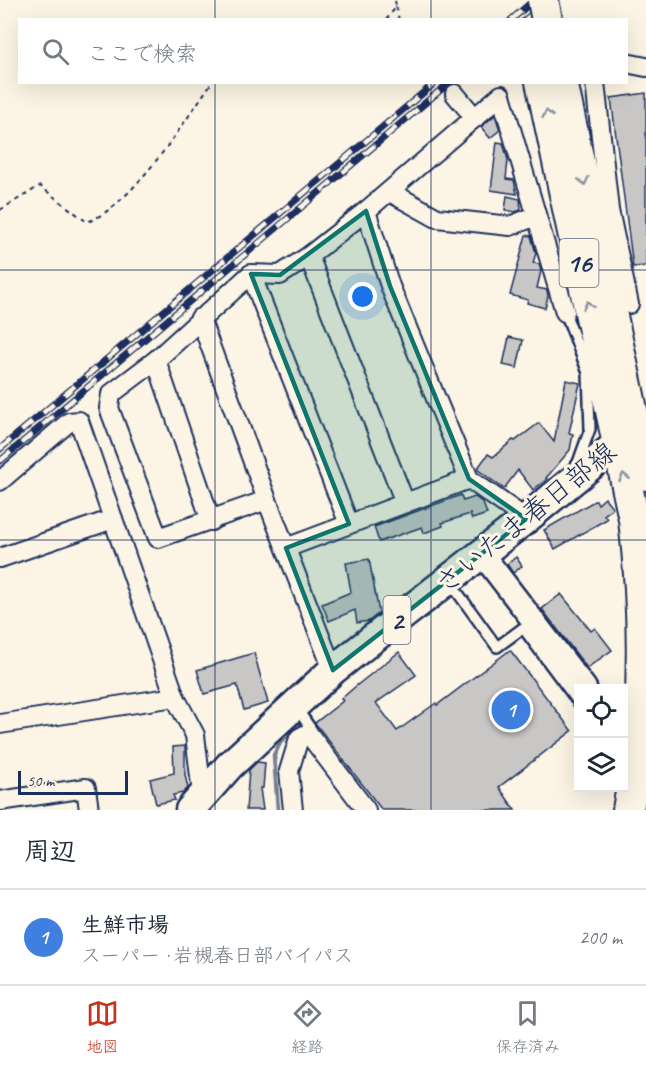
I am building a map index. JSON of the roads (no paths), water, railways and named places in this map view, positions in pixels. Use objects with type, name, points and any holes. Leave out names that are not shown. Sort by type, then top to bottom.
[{"type":"highway","points":[[524,0],[528,18]]},
{"type":"highway","points":[[543,0],[547,18]]},
{"type":"highway","name":"16","points":[[541,84],[646,475]]},
{"type":"highway","name":"16","points":[[562,84],[633,428],[634,519],[640,574],[642,681],[631,736],[628,810]]},
{"type":"main road","name":"さいたま春日部線","points":[[199,806],[230,765],[333,670],[454,588],[482,554],[633,428]]},
{"type":"street","points":[[628,63],[646,67]]},
{"type":"street","points":[[595,84],[609,210],[628,304]]},
{"type":"street","points":[[267,500],[158,538],[109,408],[111,394],[156,360],[251,274],[280,275],[309,256],[390,192],[475,118],[501,89]]},
{"type":"street","points":[[501,89],[565,312]]},
{"type":"street","points":[[455,94],[475,118]]},
{"type":"street","points":[[390,192],[437,218],[510,226],[536,216]]},
{"type":"street","points":[[366,211],[390,286],[469,479],[526,519]]},
{"type":"street","points":[[309,256],[405,503]]},
{"type":"street","points":[[251,274],[349,524]]},
{"type":"street","points":[[201,318],[267,500],[333,670]]},
{"type":"street","points":[[156,360],[211,521]]},
{"type":"street","points":[[0,481],[69,422],[79,421],[175,697],[195,735],[199,806]]},
{"type":"street","points":[[286,548],[469,479]]},
{"type":"street","points":[[0,558],[113,519]]},
{"type":"street","points":[[482,554],[582,684]]},
{"type":"street","points":[[0,724],[175,697]]},
{"type":"street","points":[[293,810],[290,763],[298,738],[308,733],[366,810]]},
{"type":"street","points":[[0,801],[86,788],[89,810]]},
{"type":"lane","points":[[565,312],[588,373],[590,429],[571,482]]},
{"type":"lane","points":[[454,588],[496,647],[523,628],[574,695]]},
{"type":"lane","points":[[295,705],[311,729],[308,733]]},
{"type":"waterway","points":[[278,810],[274,755],[281,741],[301,724]]},
{"type":"railway","points":[[513,18],[534,0]]},
{"type":"railway","points":[[527,18],[548,0]]},
{"type":"railway","points":[[0,449],[434,84]]},
{"type":"railway","points":[[0,461],[448,84]]},
{"type":"place","name":"生鮮市場","points":[[511,710]]}]
